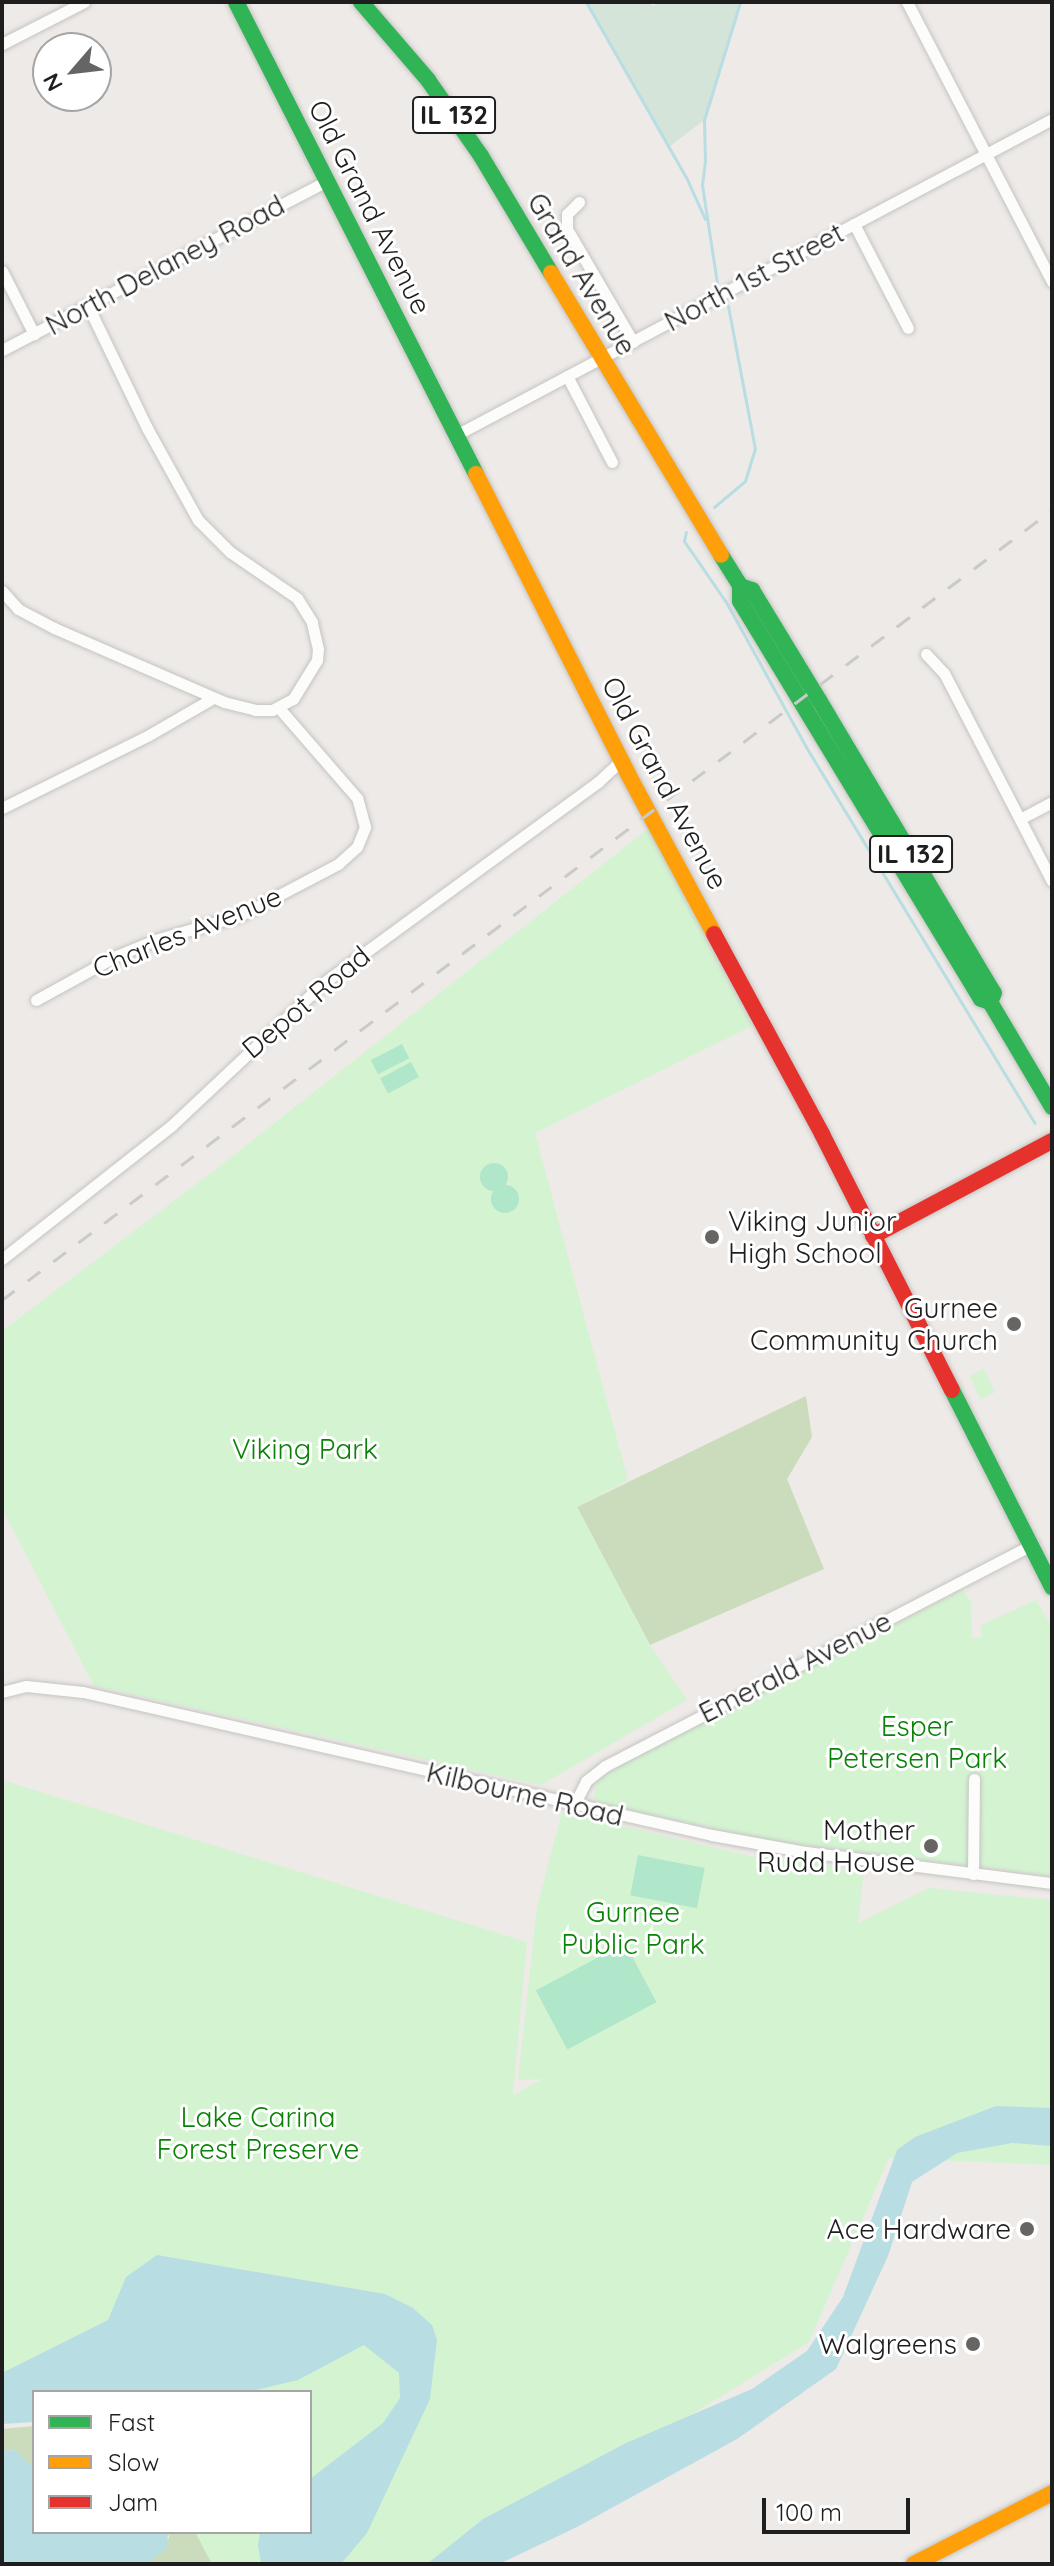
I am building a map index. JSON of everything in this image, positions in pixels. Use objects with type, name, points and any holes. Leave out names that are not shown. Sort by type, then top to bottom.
[{"type":"street","points":[[2,44],[84,2]]},
{"type":"street","name":"Old Grand Avenue","points":[[236,2],[622,760],[873,1236],[1052,1587]]},
{"type":"street","name":"Grand Avenue","points":[[361,2],[411,59],[464,130],[740,586],[752,590],[994,993],[990,1002],[1052,1107]]},
{"type":"street","points":[[907,2],[1052,282]]},
{"type":"street","name":"North 1st Street","points":[[456,435],[1052,119]]},
{"type":"street","name":"North Delaney Road","points":[[2,350],[328,180]]},
{"type":"street","points":[[579,202],[567,214],[567,229],[633,342]]},
{"type":"street","points":[[854,224],[908,328]]},
{"type":"street","points":[[2,271],[34,334]]},
{"type":"street","points":[[4,598],[54,628],[213,698],[255,710],[279,708],[299,691],[317,660],[318,649],[312,622],[305,608],[287,588],[230,552],[198,520],[147,428],[88,306]]},
{"type":"street","points":[[567,376],[612,462]]},
{"type":"street","points":[[926,654],[944,673],[1052,881]]},
{"type":"street","points":[[2,808],[149,735],[213,698]]},
{"type":"street","name":"Charles Avenue","points":[[36,1000],[116,956],[155,940],[241,915],[317,876],[351,853],[365,827],[357,798],[279,708]]},
{"type":"street","name":"Depot Road","points":[[2,1259],[171,1126],[322,984],[598,782],[622,760]]},
{"type":"street","points":[[1020,819],[1052,802]]},
{"type":"street","points":[[873,1236],[1052,1141]]},
{"type":"street","name":"Emerald Avenue","points":[[574,1805],[586,1781],[605,1766],[1031,1545]]},
{"type":"street","name":"Kilbourne Road","points":[[2,1692],[26,1686],[83,1692],[574,1805],[806,1852],[1052,1883]]},
{"type":"street","points":[[973,1874],[974,1779]]},
{"type":"street","points":[[914,2564],[1052,2493]]},
{"type":"green space","points":[[586,2],[648,2],[653,6],[660,2],[740,2],[704,120],[669,147]]},
{"type":"green space","name":"Viking Park","points":[[649,828],[752,1026],[535,1133],[628,1480],[577,1507],[650,1645],[687,1700],[541,1785],[94,1686],[2,1508],[2,1331],[224,1163]]},
{"type":"green space","points":[[402,1044],[409,1058],[378,1074],[371,1060]]},
{"type":"green space","points":[[411,1062],[419,1077],[388,1093],[380,1078]]},
{"type":"green space","points":[[494,1163],[504,1167],[508,1177],[504,1187],[494,1191],[484,1187],[480,1177],[484,1167]]},
{"type":"green space","points":[[505,1185],[515,1189],[519,1199],[515,1209],[505,1213],[495,1209],[491,1199],[495,1189]]},
{"type":"green space","points":[[984,1369],[995,1393],[980,1399],[969,1376]]},
{"type":"green space","points":[[806,1396],[812,1437],[787,1479],[824,1569],[650,1645],[577,1507]]},
{"type":"green space","name":"Esper Petersen Park","points":[[963,1590],[971,1602],[972,1637],[982,1638],[981,1625],[1036,1600],[1052,1627],[1052,1876],[779,1842],[601,1804],[594,1798],[596,1781],[629,1759]]},
{"type":"green space","name":"Lake Carina Forest Preserve","points":[[2,1780],[527,1942],[513,2095],[543,2079],[518,2080],[537,1907],[562,1812],[751,1856],[864,1870],[858,1923],[929,1888],[1052,1900],[1052,2165],[889,2158],[809,2342],[577,2485],[439,2564],[212,2564],[196,2534],[312,2534],[312,2390],[32,2390],[32,2393],[2,2403]]},
{"type":"green space","points":[[638,1855],[705,1868],[697,1908],[630,1895]]},
{"type":"green space","points":[[625,1943],[656,2002],[567,2050],[536,1990]]},
{"type":"green space","points":[[32,2426],[32,2467],[15,2450],[2,2451],[2,2429]]},
{"type":"green space","points":[[168,2534],[233,2534],[223,2564],[146,2564],[169,2538]]},
{"type":"water","points":[[996,2106],[1052,2108],[1052,2146],[1012,2143],[957,2153],[912,2182],[888,2256],[836,2369],[737,2439],[577,2527],[499,2564],[427,2564],[483,2519],[626,2443],[752,2389],[807,2351],[843,2297],[897,2150],[915,2137]]},
{"type":"water","points":[[157,2255],[385,2294],[413,2308],[432,2325],[437,2340],[430,2399],[367,2533],[341,2564],[261,2564],[258,2545],[260,2534],[312,2534],[312,2477],[383,2423],[400,2398],[399,2373],[364,2345],[298,2380],[256,2390],[32,2390],[32,2422],[2,2424],[2,2373],[108,2320],[126,2277]]},
{"type":"water","points":[[15,2450],[32,2467],[32,2534],[168,2534],[167,2548],[146,2564],[2,2564],[2,2451]]},
{"type":"waterway","points":[[586,2],[686,177],[705,219]]},
{"type":"waterway","points":[[717,283],[702,185],[704,120],[740,2]]},
{"type":"waterway","points":[[714,507],[745,481],[755,449],[728,306]]},
{"type":"waterway","points":[[686,532],[684,541],[726,602],[806,747],[1035,1123]]},
{"type":"railway","points":[[2,1300],[1052,510]]},
{"type":"traffic: fast","points":[[236,2],[476,474]]},
{"type":"traffic: fast","points":[[361,2],[428,80],[481,156],[551,273]]},
{"type":"traffic: fast","points":[[721,555],[740,586],[740,601],[981,999],[990,1002],[1052,1107]]},
{"type":"traffic: fast","points":[[740,586],[752,590],[819,700],[994,993],[990,1002]]},
{"type":"traffic: fast","points":[[952,1390],[1052,1587]]},
{"type":"traffic: slow","points":[[551,273],[721,555]]},
{"type":"traffic: slow","points":[[476,474],[628,774],[714,934]]},
{"type":"traffic: slow","points":[[914,2564],[1052,2493]]},
{"type":"traffic: jam","points":[[714,934],[822,1134],[952,1390]]},
{"type":"traffic: jam","points":[[873,1236],[1052,1141]]},
{"type":"place","name":"Viking Junior High School","points":[[712,1237]]},
{"type":"place","name":"Gurnee Community Church","points":[[1014,1324]]},
{"type":"place","name":"Mother Rudd House","points":[[931,1846]]},
{"type":"place","name":"Ace Hardware","points":[[1027,2229]]},
{"type":"place","name":"Walgreens","points":[[973,2344]]},
{"type":"park label","name":"Gurnee Public Park","points":[[633,1928]]}]
